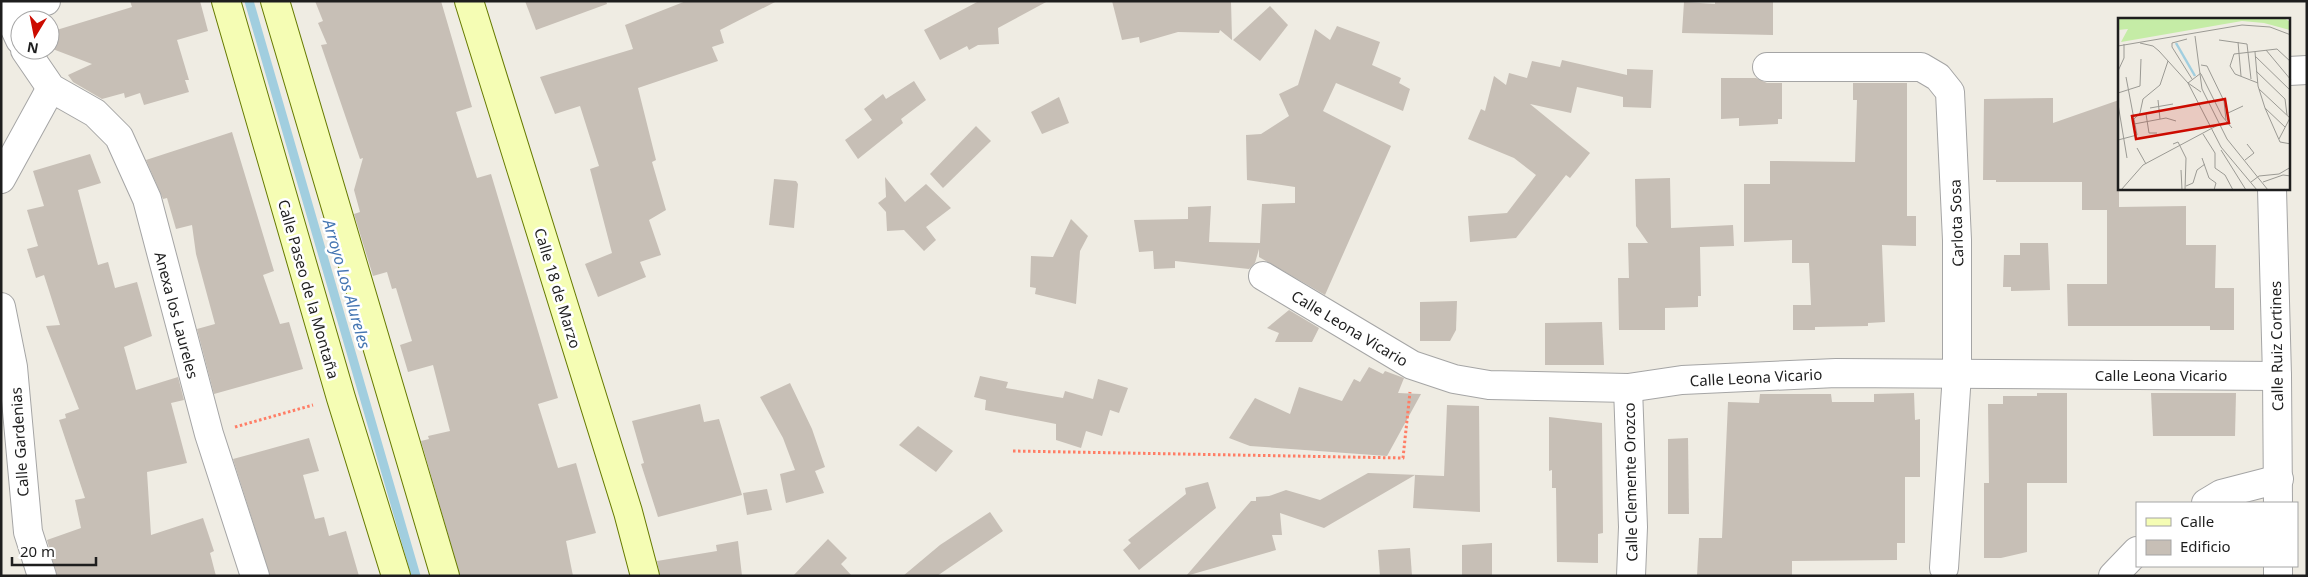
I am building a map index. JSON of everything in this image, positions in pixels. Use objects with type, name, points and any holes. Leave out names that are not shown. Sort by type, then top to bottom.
[{"type":"main road","name":"Calle Paseo de la Montaña","points":[[226,1],[340,398],[396,576]]},
{"type":"main road","points":[[275,1],[444,576]]},
{"type":"main road","name":"Calle 18 de Marzo","points":[[469,1],[628,512],[645,576]]},
{"type":"street","points":[[10,19],[4,7],[46,1]]},
{"type":"street","points":[[1,179],[51,88],[32,60]]},
{"type":"street","name":"Carlota Sosa","points":[[1767,67],[1922,68],[1938,77],[1950,92],[1957,240],[1957,374],[1944,568]]},
{"type":"street","points":[[2290,71],[2307,70]]},
{"type":"street","name":"Anexa los Laureles","points":[[51,88],[95,113],[119,137],[147,199],[208,434],[255,576]]},
{"type":"street","name":"Calle Ruiz Cortines","points":[[2272,190],[2278,376],[2278,491]]},
{"type":"street","name":"Calle Leona Vicario","points":[[1263,276],[1412,365],[1454,379],[1489,385],[1628,388],[1682,380],[1826,373],[2278,376]]},
{"type":"street","name":"Calle Gardenias","points":[[1,307],[13,367],[10,418],[28,532],[42,576]]},
{"type":"street","name":"Calle Clemente Orozco","points":[[1628,388],[1633,527],[1632,576]]},
{"type":"street","points":[[2208,502],[2221,494],[2278,491]]},
{"type":"street","points":[[2113,576],[2136,552]]},
{"type":"path","points":[[1013,451],[1403,458],[1412,365]]},
{"type":"path","points":[[208,434],[340,398]]},
{"type":"building","points":[[130,1],[200,1],[208,31],[177,40],[189,80],[185,80],[189,92],[144,105],[140,93],[125,98],[124,93],[102,99],[73,82],[68,75],[92,64],[60,52],[60,29],[132,7]]},
{"type":"building","points":[[315,1],[441,1],[472,107],[456,112],[477,178],[491,174],[558,398],[538,404],[558,468],[576,463],[596,533],[566,541],[573,576],[460,576],[421,441],[429,439],[428,436],[450,431],[433,365],[408,372],[400,345],[412,341],[396,288],[392,289],[387,272],[373,276],[354,214],[360,212],[354,190],[363,158],[360,159],[321,45],[327,44],[318,23],[323,21]]},
{"type":"building","points":[[525,1],[606,1],[607,4],[536,30]]},
{"type":"building","points":[[686,1],[777,1],[720,30],[724,43],[712,47],[718,61],[638,88],[656,160],[652,162],[666,210],[649,220],[661,255],[640,262],[646,277],[598,297],[585,264],[612,253],[590,169],[599,166],[580,106],[555,114],[540,77],[633,49],[625,25]]},
{"type":"building","points":[[979,1],[1048,1],[998,28],[999,44],[978,45],[969,50],[967,46],[940,60],[924,30]]},
{"type":"building","points":[[1112,1],[1231,1],[1232,40],[1220,30],[1219,33],[1178,32],[1140,43],[1139,37],[1122,40]]},
{"type":"building","points":[[1715,1],[1773,1],[1773,35],[1682,33],[1684,2],[1715,4]]},
{"type":"building","points":[[1270,6],[1288,25],[1260,61],[1233,40]]},
{"type":"building","points":[[1337,26],[1380,42],[1372,65],[1401,78],[1399,83],[1410,89],[1403,111],[1336,83],[1323,111],[1391,146],[1325,295],[1259,257],[1259,249],[1255,263],[1249,269],[1175,261],[1175,268],[1154,269],[1153,251],[1139,252],[1134,220],[1188,219],[1188,207],[1211,206],[1209,242],[1260,243],[1262,204],[1295,203],[1295,187],[1247,180],[1246,135],[1261,134],[1289,116],[1279,94],[1298,85],[1315,29],[1330,40]]},
{"type":"building","points":[[1562,60],[1627,75],[1627,69],[1653,70],[1651,108],[1623,107],[1623,97],[1577,87],[1571,113],[1530,104],[1590,153],[1570,178],[1566,175],[1516,238],[1470,242],[1468,216],[1507,213],[1536,175],[1514,158],[1468,139],[1481,109],[1485,111],[1494,76],[1506,85],[1509,73],[1527,78],[1532,61],[1560,67]]},
{"type":"building","points":[[1721,78],[1756,78],[1767,83],[1782,83],[1782,119],[1778,119],[1778,124],[1739,126],[1739,118],[1721,119]]},
{"type":"building","points":[[914,81],[926,100],[901,119],[903,123],[858,159],[845,140],[872,120],[864,109],[883,94],[886,99]]},
{"type":"building","points":[[1853,83],[1907,83],[1907,216],[1916,216],[1916,246],[1882,245],[1885,322],[1868,323],[1868,326],[1815,327],[1815,330],[1793,330],[1793,305],[1811,305],[1809,263],[1792,263],[1792,240],[1744,242],[1744,184],[1770,184],[1770,161],[1855,162],[1857,100],[1853,100]]},
{"type":"building","points":[[1059,97],[1069,123],[1042,134],[1031,112]]},
{"type":"building","points":[[2053,98],[2053,123],[2118,100],[2119,207],[2186,206],[2186,245],[2216,245],[2215,288],[2234,288],[2234,330],[2210,330],[2210,326],[2068,326],[2067,284],[2107,284],[2107,210],[2082,210],[2082,182],[1996,182],[1996,180],[1983,180],[1984,99]]},
{"type":"building","points":[[976,126],[991,141],[943,188],[930,174]]},
{"type":"building","points":[[232,132],[274,271],[263,275],[280,324],[289,322],[303,369],[214,394],[197,329],[215,324],[196,254],[192,225],[176,229],[167,198],[163,199],[146,160]]},
{"type":"building","points":[[90,154],[101,183],[78,190],[98,265],[108,262],[115,288],[137,282],[152,336],[124,347],[136,390],[178,377],[184,400],[171,403],[187,463],[147,472],[151,535],[203,518],[214,551],[210,553],[216,576],[57,576],[47,540],[81,528],[75,500],[85,498],[59,420],[66,418],[65,414],[79,409],[46,326],[60,325],[44,275],[36,278],[27,249],[38,246],[27,210],[44,206],[33,171]]},
{"type":"building","points":[[885,177],[905,202],[926,184],[951,208],[926,227],[936,240],[924,251],[904,230],[887,231],[886,212],[878,203],[886,197]]},
{"type":"building","points":[[1670,178],[1671,228],[1733,225],[1734,246],[1700,247],[1701,296],[1698,296],[1698,307],[1665,308],[1665,330],[1619,330],[1618,278],[1629,278],[1628,243],[1648,243],[1636,226],[1635,179]]},
{"type":"building","points":[[774,179],[796,181],[798,184],[794,228],[769,225]]},
{"type":"building","points":[[1071,219],[1088,236],[1080,251],[1076,304],[1035,294],[1036,288],[1030,287],[1031,256],[1053,257]]},
{"type":"building","points":[[2020,243],[2048,243],[2050,290],[2011,291],[2011,287],[2003,287],[2004,255],[2020,255]]},
{"type":"building","points":[[1457,301],[1456,330],[1450,341],[1420,341],[1420,302]]},
{"type":"building","points":[[1289,310],[1319,328],[1312,342],[1275,342],[1279,333],[1267,328]]},
{"type":"building","points":[[1602,322],[1604,365],[1545,365],[1545,323]]},
{"type":"building","points":[[1369,367],[1383,374],[1385,371],[1404,378],[1398,393],[1421,394],[1387,456],[1250,446],[1229,438],[1255,398],[1290,414],[1299,387],[1342,401],[1354,379],[1360,382]]},
{"type":"building","points":[[980,376],[1008,382],[1006,388],[1063,398],[1065,391],[1093,399],[1098,379],[1128,388],[1119,413],[1110,410],[1102,436],[1086,431],[1081,448],[1056,440],[1056,424],[985,410],[986,400],[974,397]]},
{"type":"building","points":[[790,383],[812,429],[825,467],[815,471],[824,493],[786,503],[780,474],[795,470],[783,438],[760,397]]},
{"type":"building","points":[[1914,393],[1915,420],[1920,419],[1920,477],[1905,477],[1905,543],[1897,543],[1897,560],[1792,561],[1792,576],[1697,576],[1699,538],[1722,538],[1728,402],[1759,403],[1760,394],[1831,394],[1832,402],[1874,402],[1874,394]]},
{"type":"building","points":[[2037,393],[2067,393],[2067,483],[2027,483],[2027,552],[2001,558],[1984,558],[1984,483],[1989,483],[1988,404],[2003,404],[2003,396],[2037,396]]},
{"type":"building","points":[[2151,393],[2236,393],[2235,436],[2153,436]]},
{"type":"building","points":[[700,404],[704,422],[719,419],[742,495],[658,517],[641,464],[644,463],[632,421]]},
{"type":"building","points":[[1447,405],[1479,406],[1480,512],[1413,508],[1415,475],[1324,528],[1280,513],[1282,535],[1272,535],[1276,550],[1186,576],[1251,501],[1256,501],[1256,497],[1269,496],[1286,490],[1320,500],[1368,473],[1444,476]]},
{"type":"building","points":[[1549,417],[1602,423],[1603,533],[1598,534],[1598,563],[1557,562],[1556,488],[1552,488],[1552,470],[1549,471]]},
{"type":"building","points":[[918,426],[953,451],[936,472],[899,445]]},
{"type":"building","points":[[309,438],[319,471],[303,475],[315,519],[324,517],[329,536],[346,531],[359,576],[270,576],[233,459]]},
{"type":"building","points":[[1688,438],[1689,514],[1668,514],[1668,439]]},
{"type":"building","points":[[1208,482],[1216,508],[1139,570],[1123,550],[1131,543],[1128,540],[1186,494],[1185,488]]},
{"type":"building","points":[[767,489],[772,510],[747,515],[743,493]]},
{"type":"building","points":[[990,512],[1003,531],[937,576],[903,576],[940,545]]},
{"type":"building","points":[[828,539],[847,558],[841,564],[852,576],[793,576]]},
{"type":"building","points":[[738,541],[742,576],[660,576],[657,561],[717,551],[716,545]]},
{"type":"building","points":[[1492,543],[1492,576],[1462,576],[1462,545]]},
{"type":"building","points":[[1410,548],[1412,576],[1380,576],[1378,550]]},
{"type":"waterway","name":"Arroyo Los Alureles","points":[[249,1],[416,576]]}]
